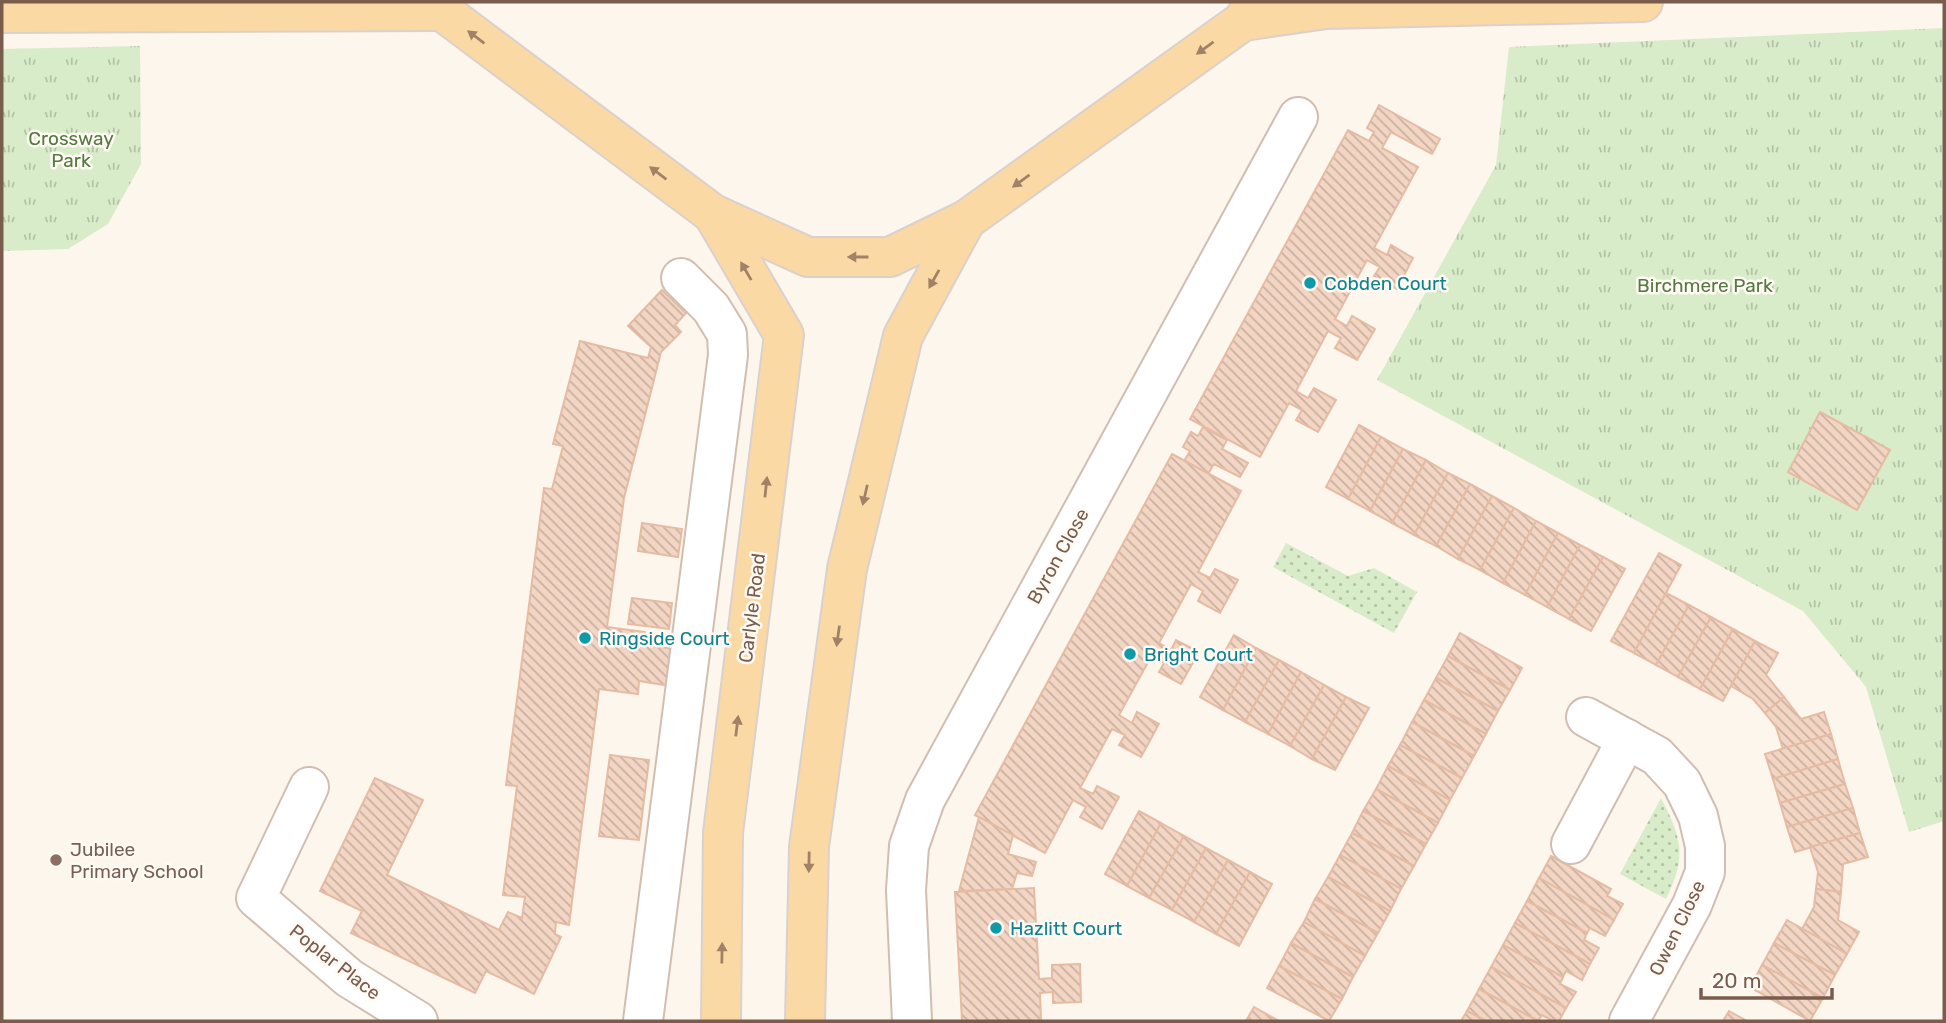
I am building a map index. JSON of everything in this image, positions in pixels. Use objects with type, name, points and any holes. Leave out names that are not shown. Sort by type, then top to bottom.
[{"type":"main road","points":[[2,13],[439,6],[713,214],[808,257],[890,257],[967,219],[1248,11],[1643,2]]},
{"type":"main road","name":"Carlyle Road","points":[[713,214],[784,335],[723,833],[721,1021]]},
{"type":"main road","points":[[805,1021],[809,847],[847,569],[903,336],[967,219]]},
{"type":"street","name":"Byron Close","points":[[912,1021],[906,890],[909,846],[925,800],[1298,117]]},
{"type":"street","points":[[643,1021],[728,355],[727,334],[717,317],[681,278]]},
{"type":"street","name":"Owen Close","points":[[1586,718],[1657,756],[1682,783],[1698,816],[1705,846],[1704,872],[1692,905],[1629,1021]]},
{"type":"street","points":[[1571,844],[1627,739]]},
{"type":"street","name":"Poplar Place","points":[[309,787],[256,898],[349,978],[418,1021]]},
{"type":"green space","name":"Birchmere Park","points":[[1944,28],[1944,821],[1909,832],[1866,687],[1803,611],[1377,380],[1496,165],[1509,47]]},
{"type":"green space","name":"Crossway Park","points":[[140,46],[141,164],[108,224],[68,249],[2,251],[2,49]]},
{"type":"green space","points":[[1286,543],[1348,576],[1374,568],[1417,592],[1394,633],[1273,567]]},
{"type":"green space","points":[[1661,798],[1674,825],[1679,848],[1677,871],[1666,899],[1620,874]]},
{"type":"building","name":"Cobden Court","points":[[1379,105],[1440,139],[1432,154],[1391,132],[1382,148],[1418,167],[1374,248],[1387,255],[1391,245],[1413,258],[1397,289],[1374,276],[1380,267],[1367,260],[1335,319],[1347,326],[1352,316],[1375,329],[1357,360],[1335,348],[1341,338],[1328,331],[1296,391],[1308,398],[1314,388],[1336,400],[1318,432],[1296,420],[1302,410],[1289,403],[1260,457],[1190,419],[1348,130],[1369,141],[1374,132],[1367,128]]},
{"type":"building","name":"Ringside Court","points":[[662,290],[686,313],[675,325],[681,332],[661,352],[624,498],[607,627],[645,632],[644,645],[676,649],[671,686],[639,681],[638,694],[599,689],[569,925],[556,922],[555,934],[561,937],[534,994],[486,971],[475,993],[351,933],[362,911],[320,891],[375,778],[423,800],[387,875],[499,930],[508,912],[522,918],[525,897],[503,895],[517,786],[506,785],[544,488],[552,489],[563,446],[553,444],[580,341],[648,358],[651,347],[628,326]]},
{"type":"building","points":[[1820,412],[1890,450],[1857,510],[1788,472]]},
{"type":"building","points":[[1359,425],[1381,437],[1348,499],[1326,487]]},
{"type":"building","points":[[1203,427],[1227,440],[1222,449],[1248,463],[1240,477],[1214,464],[1208,474],[1184,461],[1190,451],[1183,447],[1191,432],[1198,436]]},
{"type":"building","points":[[1381,437],[1403,449],[1370,511],[1348,499]]},
{"type":"building","points":[[1403,449],[1426,460],[1392,523],[1370,511]]},
{"type":"building","name":"Bright Court","points":[[1172,454],[1241,491],[1198,572],[1210,578],[1215,569],[1238,580],[1220,613],[1198,601],[1203,591],[1191,584],[1159,643],[1171,650],[1176,640],[1199,652],[1181,684],[1159,672],[1164,663],[1152,655],[1119,715],[1132,723],[1137,712],[1159,724],[1141,757],[1119,745],[1125,735],[1112,729],[1080,788],[1093,794],[1097,786],[1119,797],[1102,829],[1080,817],[1086,807],[1073,800],[1045,853],[975,815]]},
{"type":"building","points":[[1426,460],[1448,473],[1414,535],[1392,523]]},
{"type":"building","points":[[1448,473],[1470,484],[1436,546],[1414,535]]},
{"type":"building","points":[[1470,484],[1492,496],[1458,559],[1436,546]]},
{"type":"building","points":[[1492,496],[1514,508],[1480,570],[1458,559]]},
{"type":"building","points":[[1514,508],[1536,521],[1503,583],[1480,570]]},
{"type":"building","points":[[1536,521],[1558,533],[1525,595],[1503,583]]},
{"type":"building","points":[[642,523],[682,529],[678,557],[638,551]]},
{"type":"building","points":[[1558,533],[1580,545],[1547,607],[1525,595]]},
{"type":"building","points":[[1580,545],[1603,557],[1569,619],[1547,607]]},
{"type":"building","points":[[1659,553],[1681,565],[1634,653],[1611,641]]},
{"type":"building","points":[[1603,557],[1625,569],[1591,631],[1569,619]]},
{"type":"building","points":[[1666,593],[1689,605],[1656,665],[1634,653]]},
{"type":"building","points":[[632,598],[672,603],[669,629],[628,624]]},
{"type":"building","points":[[1689,605],[1711,617],[1678,677],[1656,665]]},
{"type":"building","points":[[1711,617],[1733,629],[1700,689],[1678,677]]},
{"type":"building","points":[[1733,629],[1755,641],[1723,701],[1700,689]]},
{"type":"building","points":[[1460,633],[1522,668],[1510,690],[1448,656]]},
{"type":"building","points":[[1234,635],[1256,648],[1223,710],[1200,697]]},
{"type":"building","points":[[1755,641],[1778,653],[1766,675],[1784,697],[1765,713],[1753,699],[1731,686]]},
{"type":"building","points":[[1256,648],[1279,660],[1245,722],[1223,710]]},
{"type":"building","points":[[1448,656],[1510,690],[1498,711],[1436,678]]},
{"type":"building","points":[[1279,660],[1301,672],[1268,734],[1245,722]]},
{"type":"building","points":[[1301,672],[1324,685],[1290,746],[1268,734]]},
{"type":"building","points":[[1436,678],[1498,711],[1486,734],[1424,700]]},
{"type":"building","points":[[1324,685],[1346,697],[1312,759],[1290,746]]},
{"type":"building","points":[[1346,697],[1369,708],[1335,770],[1312,759]]},
{"type":"building","points":[[1784,697],[1801,719],[1824,712],[1831,734],[1783,749],[1776,727],[1765,713]]},
{"type":"building","points":[[1424,700],[1486,734],[1474,756],[1412,722]]},
{"type":"building","points":[[1412,722],[1474,756],[1462,778],[1400,745]]},
{"type":"building","points":[[1831,734],[1838,759],[1773,779],[1765,754]]},
{"type":"building","points":[[1400,745],[1462,778],[1450,800],[1388,766]]},
{"type":"building","points":[[610,755],[649,760],[639,840],[599,836]]},
{"type":"building","points":[[1838,759],[1845,784],[1780,803],[1773,779]]},
{"type":"building","points":[[1388,766],[1450,800],[1438,823],[1376,789]]},
{"type":"building","points":[[1845,784],[1853,808],[1787,827],[1780,803]]},
{"type":"building","points":[[1376,789],[1438,823],[1426,844],[1363,811]]},
{"type":"building","points":[[1853,808],[1860,833],[1795,852],[1787,827]]},
{"type":"building","points":[[1139,811],[1161,823],[1127,886],[1105,874]]},
{"type":"building","points":[[1363,811],[1426,844],[1414,866],[1352,833]]},
{"type":"building","points":[[979,817],[1013,835],[1008,854],[1036,862],[1032,876],[1017,873],[1012,889],[959,891]]},
{"type":"building","points":[[1161,823],[1184,836],[1149,898],[1127,886]]},
{"type":"building","points":[[1352,833],[1414,866],[1401,889],[1340,855]]},
{"type":"building","points":[[1860,833],[1868,857],[1843,864],[1841,892],[1816,889],[1818,872],[1810,847]]},
{"type":"building","points":[[1184,836],[1206,848],[1172,910],[1149,898]]},
{"type":"building","points":[[1206,848],[1228,860],[1194,922],[1172,910]]},
{"type":"building","points":[[1340,855],[1401,889],[1390,911],[1328,877]]},
{"type":"building","points":[[1551,856],[1611,889],[1607,896],[1623,904],[1614,920],[1539,878]]},
{"type":"building","points":[[1228,860],[1250,872],[1216,934],[1194,922]]},
{"type":"building","points":[[1250,872],[1272,884],[1239,946],[1216,934]]},
{"type":"building","points":[[1328,877],[1390,911],[1378,933],[1315,899]]},
{"type":"building","points":[[1539,878],[1614,920],[1605,936],[1590,928],[1587,933],[1527,901]]},
{"type":"building","name":"Hazlitt Court","points":[[1034,888],[1039,979],[1052,978],[1052,965],[1080,964],[1081,1002],[1053,1003],[1053,992],[1040,993],[1041,1021],[962,1021],[955,892]]},
{"type":"building","points":[[1816,889],[1841,892],[1838,920],[1859,932],[1847,954],[1802,929],[1814,907]]},
{"type":"building","points":[[1315,899],[1378,933],[1365,956],[1304,922]]},
{"type":"building","points":[[1527,901],[1587,933],[1584,940],[1599,948],[1590,964],[1515,923]]},
{"type":"building","points":[[1787,920],[1847,954],[1835,975],[1774,943]]},
{"type":"building","points":[[1304,922],[1365,956],[1353,977],[1291,943]]},
{"type":"building","points":[[1515,923],[1590,964],[1582,980],[1566,971],[1563,977],[1503,945]]},
{"type":"building","points":[[1291,943],[1353,977],[1342,999],[1279,966]]},
{"type":"building","points":[[1774,943],[1835,975],[1823,998],[1762,965]]},
{"type":"building","points":[[1503,945],[1563,977],[1560,984],[1576,992],[1566,1008],[1491,967]]},
{"type":"building","points":[[1762,965],[1823,998],[1810,1021],[1750,987]]},
{"type":"building","points":[[1279,966],[1342,999],[1329,1021],[1267,988]]},
{"type":"building","points":[[1491,967],[1566,1008],[1559,1021],[1542,1015],[1538,1021],[1479,989]]},
{"type":"building","points":[[1479,989],[1538,1021],[1486,1021],[1467,1011]]},
{"type":"building","points":[[1254,1007],[1279,1021],[1246,1021]]},
{"type":"building","points":[[1467,1011],[1486,1021],[1461,1021]]},
{"type":"building","points":[[1729,1011],[1747,1021],[1723,1021]]},
{"type":"place","name":"Cobden Court","points":[[1310,283]]},
{"type":"place","name":"Ringside Court","points":[[585,638]]},
{"type":"place","name":"Bright Court","points":[[1130,654]]},
{"type":"place","name":"Jubilee Primary School","points":[[56,860]]},
{"type":"place","name":"Hazlitt Court","points":[[996,928]]}]
